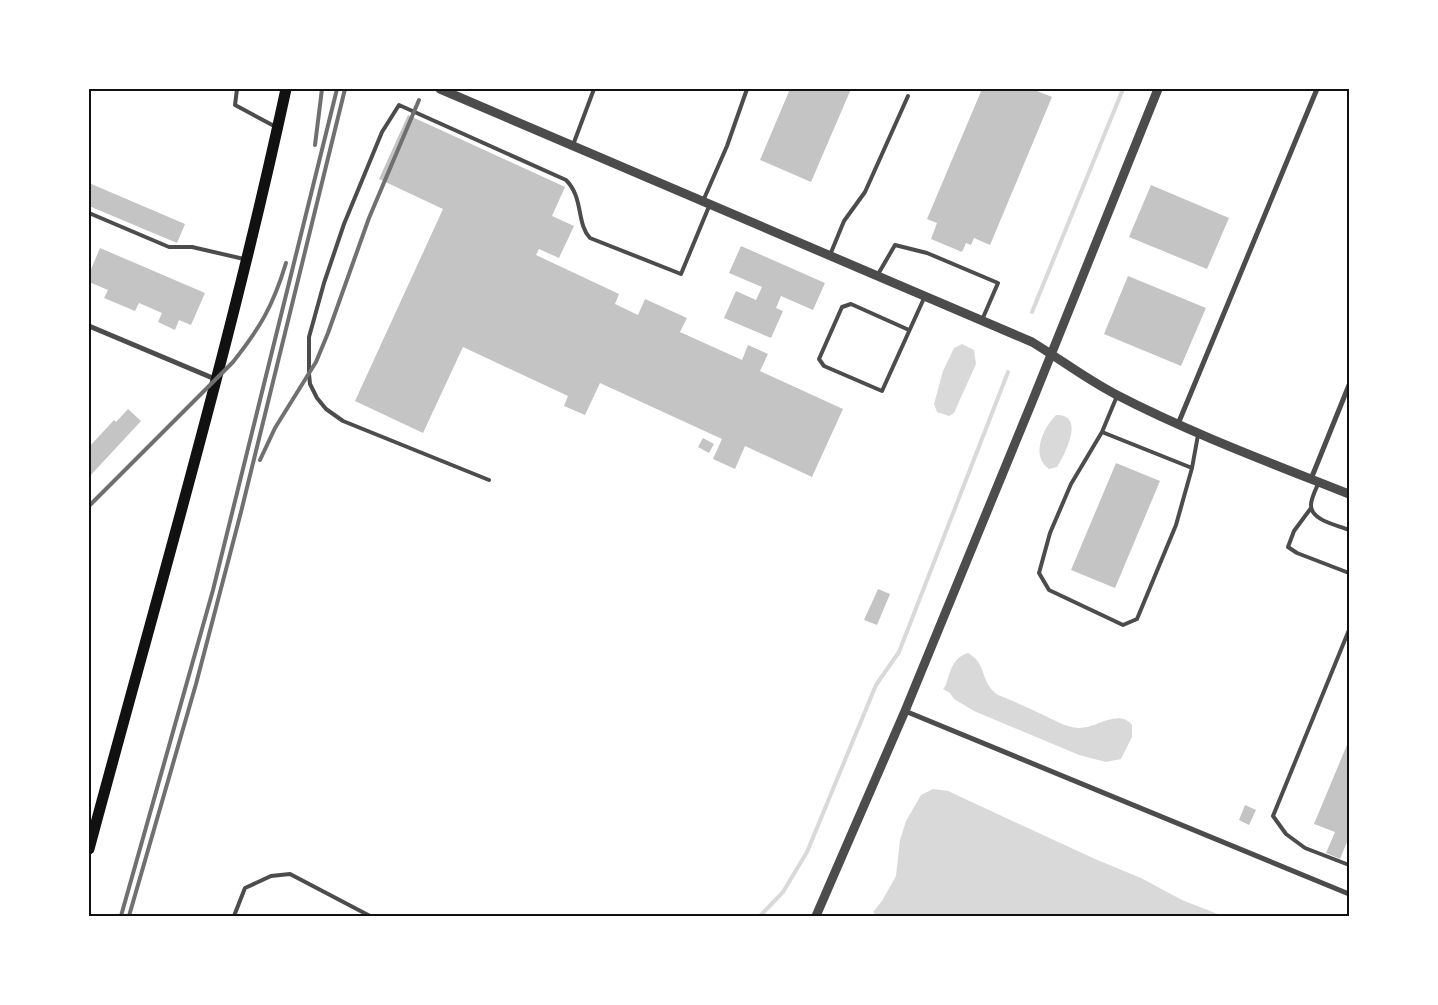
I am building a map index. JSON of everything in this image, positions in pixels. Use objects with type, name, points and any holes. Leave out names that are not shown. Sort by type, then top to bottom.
[{"type":"main road","points":[[89,849],[216,379],[286,89]]},
{"type":"street","points":[[440,89],[1032,342],[1071,369],[1117,395],[1178,424],[1349,494]]},
{"type":"street","points":[[816,916],[905,711],[1158,89]]},
{"type":"street","points":[[1178,424],[1317,89]]},
{"type":"street","points":[[89,326],[216,379]]},
{"type":"street","points":[[1315,480],[1349,385]]},
{"type":"street","points":[[905,711],[1349,894]]},
{"type":"lane","points":[[237,89],[235,105],[277,128]]},
{"type":"lane","points":[[573,145],[594,89]]},
{"type":"lane","points":[[489,480],[343,421],[326,409],[317,398],[310,384],[308,374],[309,338],[324,282],[344,224],[382,132],[399,105],[566,180],[572,186],[578,198],[586,233],[590,238],[681,274],[747,89]]},
{"type":"lane","points":[[830,255],[844,221],[864,192],[908,96]]},
{"type":"lane","points":[[89,213],[169,247],[192,247],[246,259]]},
{"type":"lane","points":[[877,276],[895,245],[927,253],[998,283],[982,320]]},
{"type":"lane","points":[[909,330],[851,304],[842,307],[819,359],[824,366],[882,391],[925,296]]},
{"type":"lane","points":[[1117,395],[1102,432],[1071,484],[1050,533],[1039,572],[1049,590],[1124,625],[1137,619],[1176,525],[1192,468],[1198,432]]},
{"type":"lane","points":[[1102,432],[1192,468]]},
{"type":"lane","points":[[1315,480],[1311,508],[1294,531],[1288,547],[1296,553],[1349,572]]},
{"type":"lane","points":[[1311,508],[1318,517],[1349,530]]},
{"type":"lane","points":[[1349,630],[1273,816],[1286,834],[1304,848],[1349,865]]},
{"type":"lane","points":[[234,916],[245,888],[271,876],[290,874],[370,916]]},
{"type":"shaded area","points":[[962,344],[974,350],[976,364],[954,413],[949,416],[937,412],[934,404],[943,371],[954,348]]},
{"type":"shaded area","points":[[1056,415],[1065,416],[1070,421],[1072,428],[1071,436],[1057,467],[1049,469],[1040,457],[1040,442],[1047,427]]},
{"type":"shaded area","points":[[968,653],[978,662],[988,684],[998,695],[1063,724],[1078,728],[1120,718],[1126,720],[1132,725],[1132,737],[1121,759],[1106,762],[1079,755],[974,711],[954,699],[950,693],[943,689],[955,662]]},
{"type":"shaded area","points":[[933,789],[948,791],[1095,859],[1141,878],[1182,900],[1223,916],[877,916],[873,912],[882,901],[896,876],[900,840],[906,821],[921,795]]},
{"type":"building","points":[[790,89],[851,89],[811,182],[760,160]]},
{"type":"building","points":[[982,89],[1032,89],[1052,97],[990,245],[974,238],[971,245],[966,243],[962,252],[931,239],[937,223],[927,219]]},
{"type":"building","points":[[408,115],[565,187],[552,216],[574,226],[559,258],[539,249],[536,255],[619,294],[615,304],[638,315],[645,299],[687,318],[680,332],[742,360],[748,345],[768,354],[760,371],[843,409],[812,477],[745,446],[735,469],[713,459],[722,439],[600,383],[585,415],[564,406],[568,396],[463,347],[423,433],[355,401],[443,209],[379,179]]},
{"type":"building","points":[[89,183],[185,224],[177,243],[89,206]]},
{"type":"building","points":[[1151,185],[1229,218],[1207,269],[1129,237]]},
{"type":"building","points":[[741,246],[825,283],[813,310],[781,296],[776,308],[783,311],[771,338],[724,318],[736,291],[756,300],[762,287],[729,273]]},
{"type":"building","points":[[100,248],[205,293],[191,325],[179,320],[175,330],[158,322],[162,313],[139,303],[135,311],[104,298],[108,290],[89,282],[89,274]]},
{"type":"building","points":[[1128,276],[1206,308],[1181,366],[1104,334]]},
{"type":"building","points":[[128,409],[141,421],[89,477],[89,447],[114,420],[116,422]]},
{"type":"building","points":[[703,438],[714,444],[709,453],[698,447]]},
{"type":"building","points":[[1116,463],[1160,481],[1115,588],[1071,570]]},
{"type":"building","points":[[878,589],[890,594],[877,625],[864,620]]},
{"type":"building","points":[[1349,740],[1349,837],[1340,859],[1326,853],[1335,832],[1314,824]]},
{"type":"building","points":[[1245,805],[1256,810],[1249,825],[1239,820]]},
{"type":"waterway","points":[[1032,312],[1123,89]]},
{"type":"waterway","points":[[760,916],[783,892],[807,852],[876,685],[899,652],[1008,372]]},
{"type":"railway","points":[[315,145],[322,89]]},
{"type":"railway","points":[[121,916],[213,590],[337,89]]},
{"type":"railway","points":[[129,916],[196,684],[241,512],[345,89]]},
{"type":"railway","points":[[260,460],[275,428],[316,362],[369,218],[419,100]]},
{"type":"railway","points":[[89,506],[233,362],[265,316],[286,263]]}]
